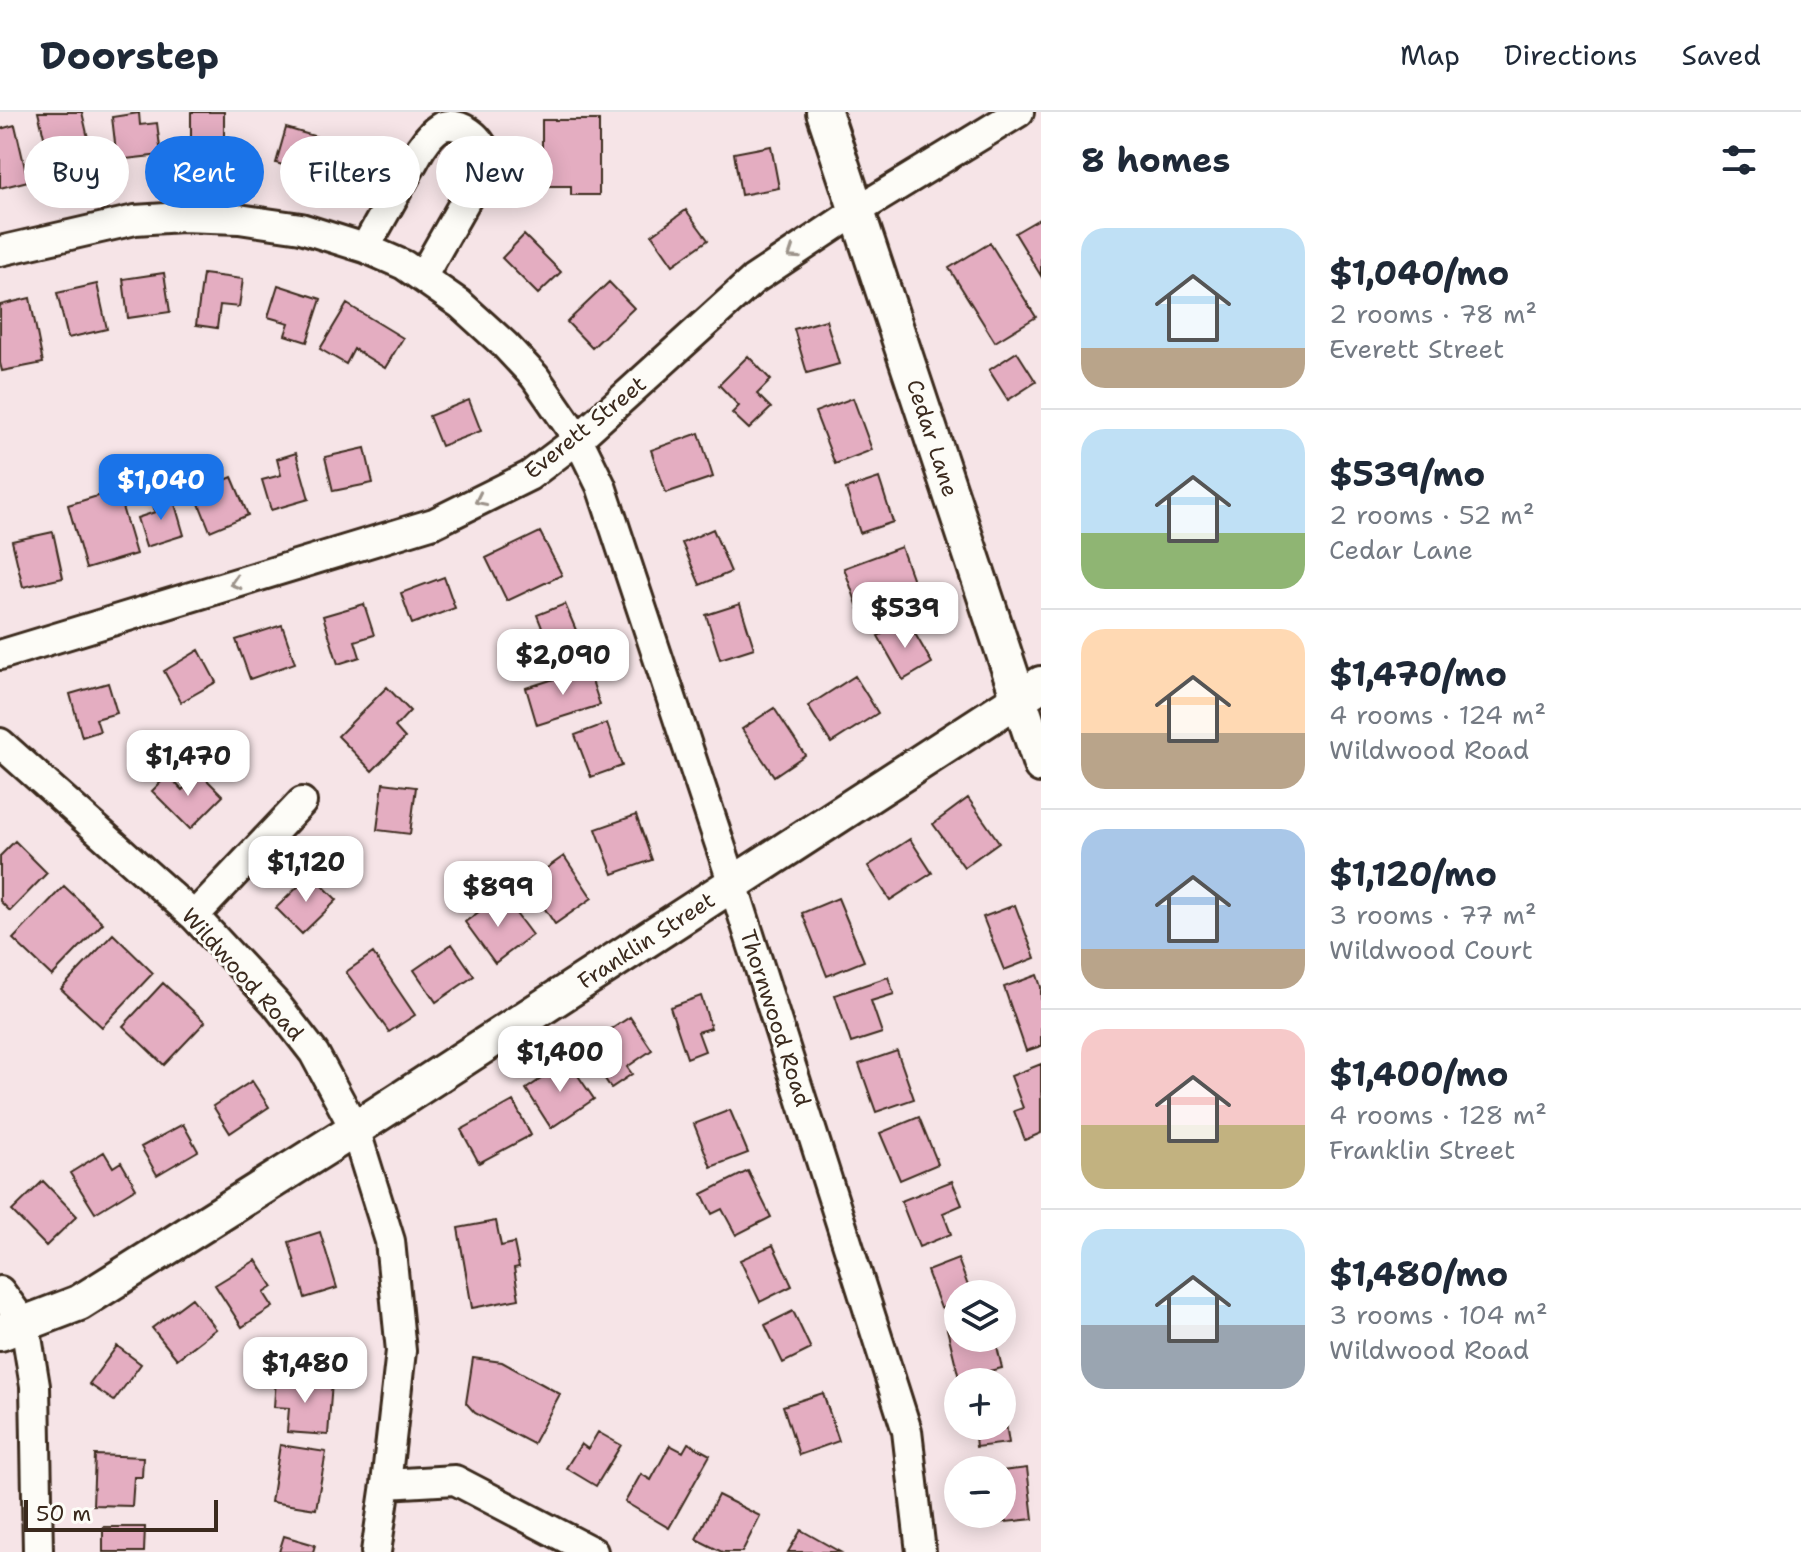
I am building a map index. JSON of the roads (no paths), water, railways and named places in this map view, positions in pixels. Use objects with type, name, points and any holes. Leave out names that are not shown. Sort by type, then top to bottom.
[{"type":"street","name":"Cedar Lane","points":[[824,112],[1030,691],[1041,765]]},
{"type":"street","name":"Everett Street","points":[[0,655],[434,523],[529,476],[578,439],[753,280],[858,210],[1019,112]]},
{"type":"street","points":[[365,248],[431,135],[442,126],[464,129],[481,145],[485,154],[484,168],[422,277]]},
{"type":"street","name":"Thornwood Road","points":[[0,251],[135,220],[182,217],[239,219],[301,228],[365,248],[404,265],[460,304],[535,377],[578,439],[601,486],[733,884],[907,1431],[921,1552]]},
{"type":"street","name":"Franklin Street","points":[[12,1329],[79,1303],[355,1129],[1030,691]]},
{"type":"street","name":"Wildwood Road","points":[[0,743],[194,916],[276,1004],[314,1053],[355,1129],[390,1241],[401,1351],[376,1552]]},
{"type":"street","points":[[194,916],[302,802]]},
{"type":"street","points":[[0,1291],[35,1386],[38,1552]]},
{"type":"street","points":[[386,1484],[455,1480],[593,1552]]}]
